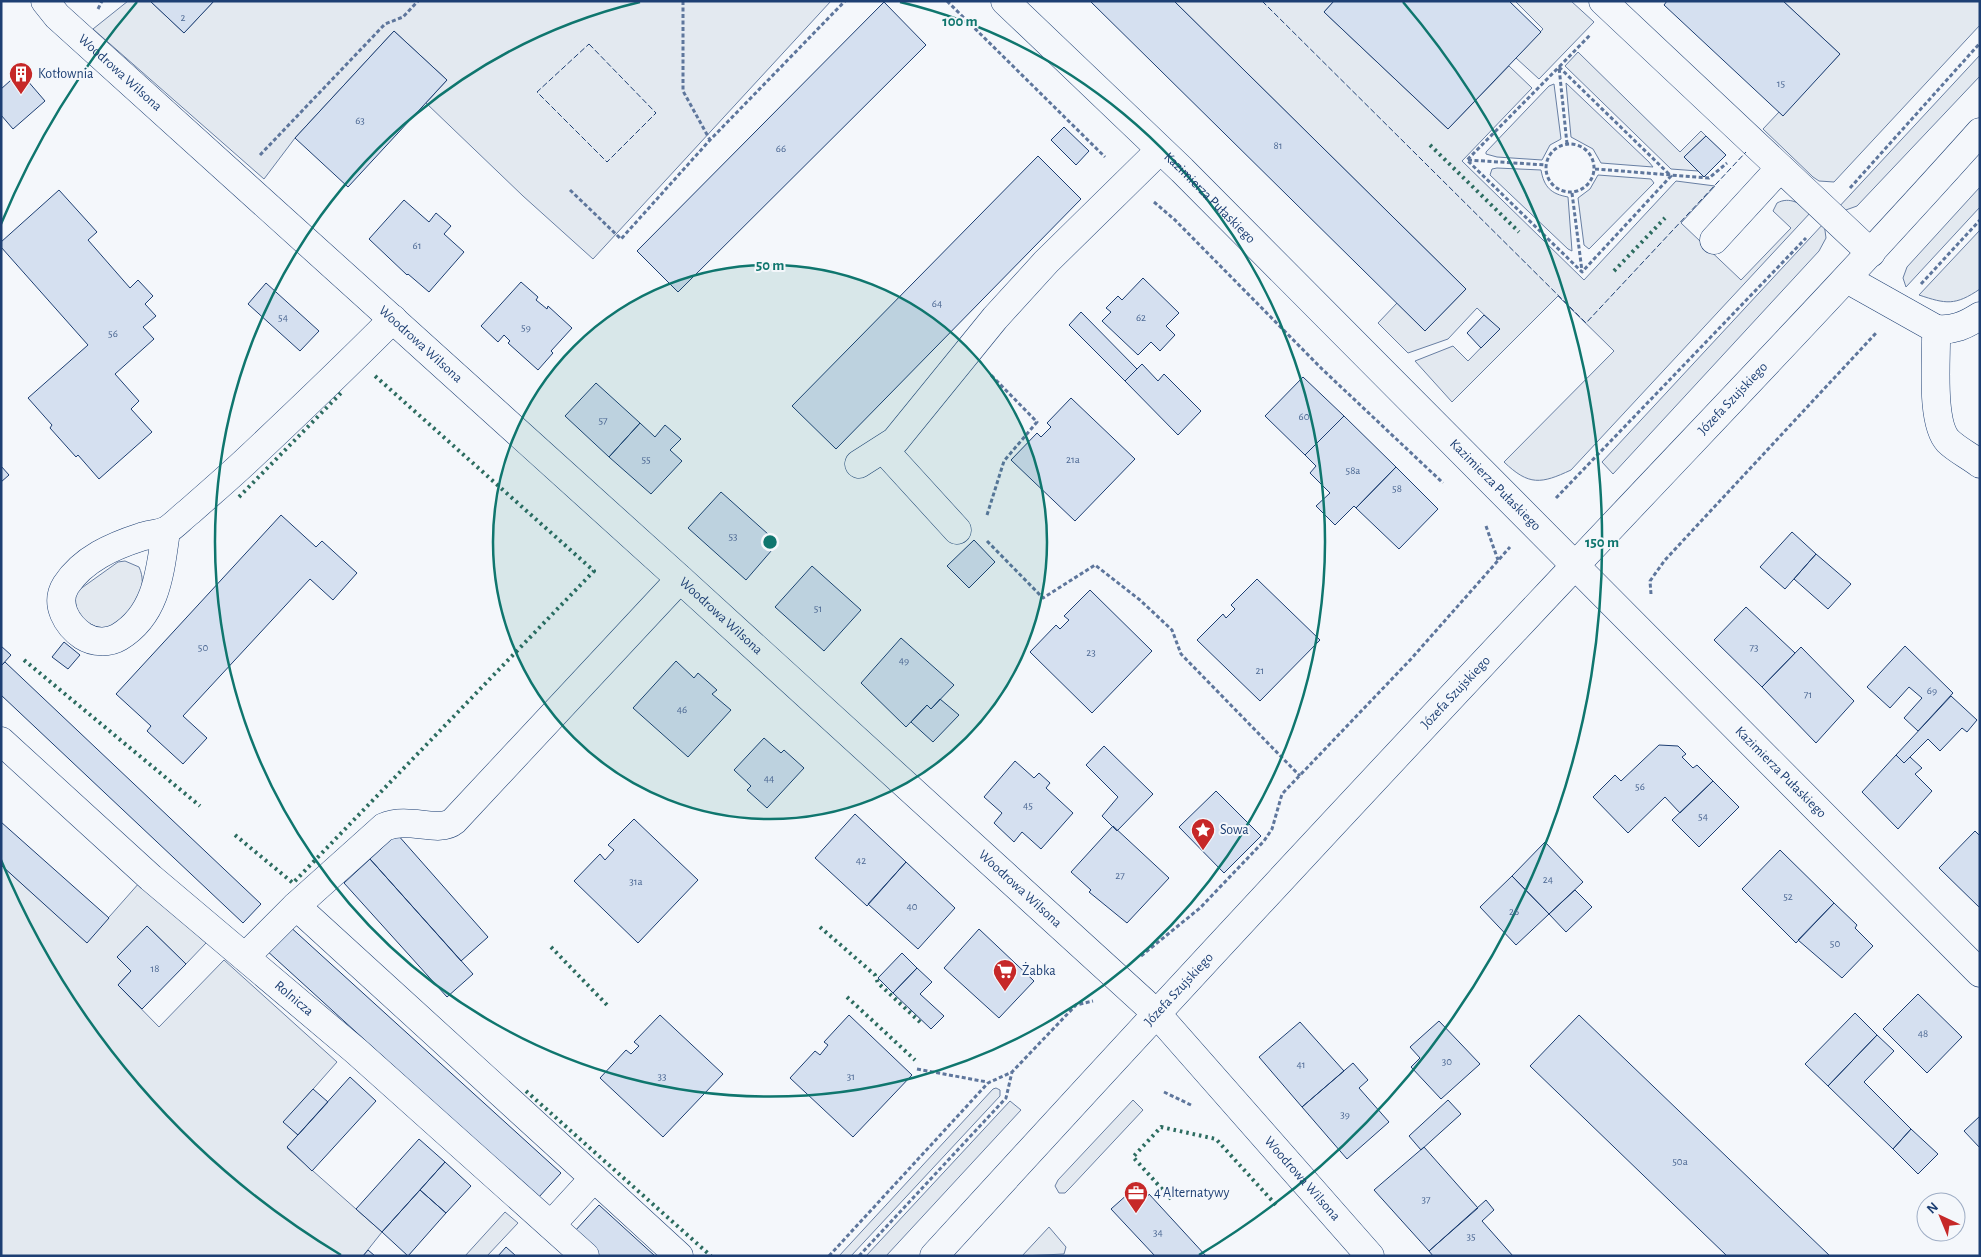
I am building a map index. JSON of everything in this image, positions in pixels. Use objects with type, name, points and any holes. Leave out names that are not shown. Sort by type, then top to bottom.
[{"type":"street","name":"Kazimierza Pułaskiego","points":[[1005,1],[1160,150],[1980,972]]},
{"type":"street","name":"Woodrowa Wilsona","points":[[57,6],[394,319],[1156,1013],[1370,1256]]},
{"type":"street","points":[[1608,6],[1872,253]]},
{"type":"street","name":"Józefa Szujskiego","points":[[935,1255],[1156,1013],[1574,567],[1872,253],[1980,132]]},
{"type":"street","points":[[859,464],[884,450],[906,428],[968,351],[1046,262],[1128,179],[1160,150]]},
{"type":"street","points":[[1714,240],[1780,168]]},
{"type":"street","points":[[1847,279],[1936,329],[1944,330],[1964,326],[1980,316]]},
{"type":"street","points":[[166,531],[237,470],[394,319]]},
{"type":"street","points":[[1936,329],[1937,411],[1941,430],[1948,440],[1980,464]]},
{"type":"street","points":[[884,450],[969,532]]},
{"type":"street","points":[[245,957],[296,906],[384,827],[402,822],[442,827],[454,821],[680,579]]},
{"type":"street","name":"Rolnicza","points":[[1,741],[151,878],[356,1051],[585,1256]]},
{"type":"street","points":[[296,906],[679,1256]]},
{"type":"street","points":[[550,1225],[594,1178]]},
{"type":"path","points":[[259,157],[385,24],[403,17],[418,1]]},
{"type":"path","points":[[683,1],[683,91],[710,140]]},
{"type":"path","points":[[570,190],[621,239],[710,140],[845,1]]},
{"type":"path","points":[[947,1],[1128,179],[1175,220],[1322,369],[1448,488]]},
{"type":"path","points":[[1467,160],[1559,67],[1608,6]]},
{"type":"path","points":[[829,1256],[988,1083],[1012,1072],[1076,1005],[1098,998],[1135,962],[1200,908],[1264,841],[1272,829],[1282,794],[1411,659],[1531,524],[1762,285],[1980,42]]},
{"type":"path","points":[[1559,67],[1567,144]]},
{"type":"path","points":[[1559,67],[1671,176]]},
{"type":"path","points":[[1594,169],[1709,178],[1714,176],[1749,139]]},
{"type":"path","points":[[1567,144],[1580,146],[1592,157],[1594,169],[1592,180],[1586,186],[1572,193],[1564,192],[1551,184],[1547,177],[1546,165],[1551,154],[1556,149],[1567,144]]},
{"type":"path","points":[[1467,160],[1546,165]]},
{"type":"path","points":[[1467,160],[1582,272]]},
{"type":"path","points":[[1582,272],[1671,176]]},
{"type":"path","points":[[1572,193],[1582,272]]},
{"type":"path","points":[[1651,597],[1650,581],[1665,560],[1980,220]]},
{"type":"path","points":[[968,351],[1037,422],[1004,461],[993,490],[986,517]]},
{"type":"path","points":[[1484,518],[1498,560]]},
{"type":"path","points":[[969,532],[1043,598],[1095,565],[1140,600],[1172,630],[1181,654],[1300,776]]},
{"type":"path","points":[[917,1069],[988,1083]]},
{"type":"path","points":[[859,1256],[1006,1098],[1012,1072]]},
{"type":"shaded area","points":[[128,1],[150,1],[184,33],[214,1],[831,1],[593,259],[523,196],[426,103],[447,80],[394,31],[295,138],[264,179],[93,29]]},
{"type":"shaded area","points":[[1174,1],[1334,1],[1324,12],[1448,129],[1509,66],[1532,88],[1462,161],[1584,280],[1676,181],[1715,186],[1681,223],[1741,280],[1791,228],[1773,211],[1777,203],[1786,200],[1791,201],[1811,212],[1571,470],[1543,480],[1528,479],[1504,462],[1614,351],[1558,296],[1452,402],[1415,361],[1453,346],[1468,361],[1499,329],[1477,308],[1448,339],[1408,353],[1378,323],[1397,303],[1425,331],[1466,289]]},
{"type":"shaded area","points":[[1515,1],[1571,1],[1594,22],[1539,79],[1516,58],[1543,29]]},
{"type":"shaded area","points":[[1783,1],[1980,1],[1980,25],[1834,182],[1819,181],[1763,129],[1779,112],[1783,115],[1840,54]]},
{"type":"shaded area","points":[[1578,52],[1680,152],[1701,131],[1706,136],[1684,157],[1698,171],[1671,169],[1565,66]]},
{"type":"shaded area","points":[[1980,55],[1980,76],[1857,206],[1843,211],[1837,209]]},
{"type":"shaded area","points":[[1566,83],[1653,167],[1601,163],[1593,149],[1571,137]]},
{"type":"shaded area","points":[[1554,84],[1561,139],[1550,145],[1542,160],[1497,157],[1486,154],[1549,86]]},
{"type":"shaded area","points":[[1492,169],[1541,170],[1544,181],[1549,189],[1557,194],[1568,197],[1572,251],[1490,175]]},
{"type":"shaded area","points":[[1598,175],[1651,179],[1654,183],[1589,249],[1584,245],[1578,198],[1590,189]]},
{"type":"shaded area","points":[[1980,187],[1980,207],[1906,287],[1903,278],[1907,267]]},
{"type":"shaded area","points":[[1824,223],[1826,238],[1819,251],[1613,474],[1602,462]]},
{"type":"shaded area","points":[[1980,230],[1980,289],[1971,295],[1950,302],[1919,295]]},
{"type":"shaded area","points":[[125,561],[139,567],[142,582],[140,596],[132,610],[122,621],[103,630],[81,617],[76,607],[76,592],[118,562]]},
{"type":"shaded area","points":[[1,865],[87,942],[140,882],[206,943],[186,964],[147,926],[131,971],[118,985],[159,1027],[224,960],[337,1062],[284,1122],[298,1135],[287,1148],[382,1232],[363,1256],[1,1256]]},
{"type":"shaded area","points":[[993,1089],[1000,1090],[1000,1096],[851,1256],[839,1256]]},
{"type":"shaded area","points":[[1133,1100],[1143,1110],[1065,1193],[1059,1193],[1055,1186],[1058,1180]]},
{"type":"shaded area","points":[[1010,1101],[1021,1110],[886,1256],[866,1256]]},
{"type":"shaded area","points":[[505,1212],[518,1223],[487,1256],[465,1256]]},
{"type":"shaded area","points":[[1049,1227],[1066,1247],[1064,1254],[1022,1256]]},
{"type":"building","points":[[150,1],[214,1],[184,33]]},
{"type":"building","points":[[1090,1],[1174,1],[1466,289],[1425,331]]},
{"type":"building","points":[[1334,1],[1509,1],[1541,32],[1448,129],[1324,12]]},
{"type":"building","points":[[1667,1],[1783,1],[1840,54],[1783,116],[1664,5]]},
{"type":"building","points":[[884,2],[926,45],[678,292],[637,251]]},
{"type":"building","points":[[394,31],[447,80],[348,187],[295,138]]},
{"type":"building","name":"Kotłownia","points":[[20,72],[45,101],[13,129],[1,115],[1,89]]},
{"type":"building","points":[[1064,127],[1089,151],[1076,165],[1051,140]]},
{"type":"building","points":[[1706,136],[1726,155],[1704,177],[1684,157]]},
{"type":"building","points":[[1038,156],[1081,199],[836,449],[792,406]]},
{"type":"building","points":[[59,190],[97,232],[88,240],[130,288],[138,280],[153,296],[145,304],[156,316],[143,327],[154,339],[115,374],[139,401],[131,409],[152,432],[99,479],[50,428],[52,425],[28,398],[88,345],[1,247],[1,242]]},
{"type":"building","points":[[404,200],[429,222],[436,213],[451,226],[444,234],[464,252],[429,292],[407,275],[369,239]]},
{"type":"building","points":[[1143,278],[1179,313],[1166,326],[1175,335],[1160,351],[1151,342],[1138,355],[1102,321],[1111,312],[1106,308],[1118,296],[1122,300]]},
{"type":"building","points":[[521,282],[538,297],[536,300],[547,309],[548,306],[572,328],[551,351],[553,353],[538,370],[508,343],[510,341],[504,335],[498,342],[481,326]]},
{"type":"building","points":[[266,283],[319,331],[300,351],[248,304]]},
{"type":"building","points":[[1081,312],[1137,369],[1125,381],[1069,325]]},
{"type":"building","points":[[1484,315],[1500,329],[1481,348],[1467,333]]},
{"type":"building","points":[[1142,364],[1158,381],[1164,374],[1201,411],[1178,435],[1125,381]]},
{"type":"building","points":[[1303,377],[1344,416],[1305,455],[1265,416]]},
{"type":"building","points":[[596,383],[640,423],[609,457],[565,416]]},
{"type":"building","points":[[1071,398],[1135,459],[1075,521],[1011,460],[1037,433],[1041,437],[1051,427],[1047,423]]},
{"type":"building","points":[[1344,416],[1396,467],[1356,508],[1354,506],[1335,525],[1316,506],[1330,493],[1310,473],[1316,466],[1305,455]]},
{"type":"building","points":[[640,423],[655,437],[665,425],[681,439],[670,450],[682,461],[651,494],[609,457]]},
{"type":"building","points":[[1,466],[9,475],[1,482]]},
{"type":"building","points":[[1396,467],[1438,509],[1399,549],[1356,508]]},
{"type":"building","points":[[721,492],[778,543],[746,580],[688,528]]},
{"type":"building","points":[[281,515],[316,547],[322,541],[357,573],[333,600],[310,579],[183,716],[207,738],[183,764],[147,731],[151,726],[116,694]]},
{"type":"building","points":[[1792,532],[1816,554],[1785,589],[1760,567]]},
{"type":"building","points":[[974,540],[995,562],[969,588],[947,566]]},
{"type":"building","points":[[1816,554],[1851,584],[1828,609],[1794,579]]},
{"type":"building","points":[[812,566],[861,610],[824,651],[775,607]]},
{"type":"building","points":[[1257,579],[1320,640],[1260,701],[1197,640],[1223,614],[1226,618],[1235,609],[1231,605]]},
{"type":"building","points":[[1090,590],[1152,651],[1092,713],[1030,652],[1056,625],[1060,629],[1069,620],[1064,616]]},
{"type":"building","points":[[1746,607],[1795,653],[1762,687],[1714,640]]},
{"type":"building","points":[[901,638],[954,685],[931,709],[927,705],[906,727],[861,683]]},
{"type":"building","points":[[64,642],[80,655],[68,669],[52,657]]},
{"type":"building","points":[[1,646],[11,655],[1,666]]},
{"type":"building","points":[[1905,646],[1953,693],[1918,731],[1904,718],[1922,698],[1909,687],[1890,708],[1867,687]]},
{"type":"building","points":[[1801,647],[1854,701],[1816,743],[1762,687]]},
{"type":"building","points":[[676,661],[694,678],[698,673],[717,690],[712,694],[731,710],[688,757],[633,708]]},
{"type":"building","points":[[5,662],[261,904],[243,923],[1,695],[1,666]]},
{"type":"building","points":[[1951,696],[1977,720],[1967,732],[1962,728],[1940,751],[1928,739],[1904,763],[1896,755]]},
{"type":"building","points":[[940,699],[959,715],[933,742],[911,722],[927,705],[931,709]]},
{"type":"building","points":[[764,738],[781,753],[784,750],[804,768],[767,808],[747,790],[751,786],[734,770]]},
{"type":"building","points":[[1659,745],[1678,746],[1686,754],[1682,757],[1693,768],[1697,765],[1713,781],[1680,813],[1665,797],[1628,833],[1593,797],[1615,775],[1621,781]]},
{"type":"building","points":[[1104,746],[1153,794],[1117,831],[1102,816],[1118,797],[1086,765]]},
{"type":"building","points":[[1896,755],[1904,763],[1910,757],[1922,768],[1915,774],[1932,791],[1898,829],[1862,792]]},
{"type":"building","points":[[1015,761],[1034,778],[1039,773],[1050,783],[1046,788],[1073,813],[1041,849],[1022,832],[1014,842],[994,823],[1002,813],[984,797]]},
{"type":"building","points":[[1713,781],[1739,807],[1699,847],[1672,820]]},
{"type":"building","points":[[1216,791],[1261,836],[1224,873],[1179,827]]},
{"type":"building","points":[[855,814],[906,862],[867,906],[815,858]]},
{"type":"building","points":[[634,819],[698,880],[638,943],[574,881],[600,854],[605,860],[614,850],[608,845]]},
{"type":"building","points":[[1,822],[109,918],[87,943],[1,865]]},
{"type":"building","points":[[1113,826],[1169,878],[1127,923],[1089,892],[1091,890],[1071,872]]},
{"type":"building","points":[[1975,831],[1980,836],[1980,908],[1939,868]]},
{"type":"building","points":[[397,834],[488,937],[461,961],[370,859]]},
{"type":"building","points":[[1545,842],[1583,882],[1549,914],[1512,876]]},
{"type":"building","points":[[1780,850],[1834,903],[1796,943],[1742,889]]},
{"type":"building","points":[[370,859],[473,974],[447,997],[344,883]]},
{"type":"building","points":[[906,862],[955,908],[918,949],[868,904]]},
{"type":"building","points":[[1512,876],[1549,914],[1516,945],[1480,907]]},
{"type":"building","points":[[1575,890],[1592,907],[1566,932],[1549,914]]},
{"type":"building","points":[[1834,903],[1857,925],[1855,928],[1873,946],[1842,978],[1798,940]]},
{"type":"building","points":[[287,924],[561,1173],[538,1198],[265,949]]},
{"type":"building","points":[[147,926],[186,964],[142,1009],[118,985],[131,971],[117,957]]},
{"type":"building","points":[[979,929],[1034,981],[999,1018],[944,968]]},
{"type":"building","points":[[902,953],[917,968],[893,993],[878,978]]},
{"type":"building","points":[[917,968],[932,982],[920,994],[944,1016],[931,1029],[893,993]]},
{"type":"building","points":[[1918,994],[1962,1037],[1927,1073],[1883,1029]]},
{"type":"building","points":[[1855,1013],[1877,1035],[1828,1086],[1805,1064]]},
{"type":"building","points":[[660,1015],[723,1074],[663,1137],[600,1078],[626,1050],[631,1054],[639,1046],[634,1042]]},
{"type":"building","points":[[849,1015],[912,1075],[853,1137],[790,1078],[815,1051],[820,1055],[828,1045],[824,1042]]},
{"type":"building","points":[[1579,1015],[1830,1256],[1727,1256],[1530,1066]]},
{"type":"building","points":[[1439,1021],[1480,1064],[1441,1099],[1411,1067],[1420,1058],[1410,1047]]},
{"type":"building","points":[[1300,1022],[1344,1071],[1302,1107],[1259,1057]]},
{"type":"building","points":[[1877,1035],[1894,1051],[1864,1082],[1911,1129],[1893,1149],[1828,1086]]},
{"type":"building","points":[[1353,1063],[1368,1080],[1359,1088],[1389,1122],[1347,1159],[1302,1107]]},
{"type":"building","points":[[350,1077],[376,1101],[312,1171],[287,1147]]},
{"type":"building","points":[[313,1089],[328,1102],[298,1135],[283,1122]]},
{"type":"building","points":[[1448,1100],[1461,1114],[1421,1150],[1409,1136]]},
{"type":"building","points":[[1980,1116],[1980,1148],[1964,1131]]},
{"type":"building","points":[[1911,1129],[1938,1154],[1918,1174],[1893,1149]]},
{"type":"building","points":[[419,1139],[445,1162],[382,1232],[356,1209]]},
{"type":"building","points":[[1424,1147],[1478,1208],[1429,1251],[1374,1190]]},
{"type":"building","points":[[445,1162],[471,1186],[446,1213],[420,1190]]},
{"type":"building","points":[[1138,1185],[1148,1196],[1149,1194],[1206,1256],[1155,1256],[1111,1209]]},
{"type":"building","points":[[420,1190],[446,1213],[408,1256],[382,1232]]},
{"type":"building","points":[[1486,1200],[1494,1210],[1482,1221],[1513,1256],[1433,1256],[1429,1251]]},
{"type":"building","points":[[599,1205],[655,1256],[600,1256],[574,1232]]},
{"type":"building","points":[[506,1247],[516,1256],[498,1256]]},
{"type":"building","points":[[368,1250],[375,1256],[363,1256]]},
{"type":"hedge","points":[[1430,145],[1519,232]]},
{"type":"hedge","points":[[1614,271],[1665,218]]},
{"type":"hedge","points":[[235,835],[293,883],[594,571],[374,375]]},
{"type":"hedge","points":[[239,497],[341,393]]},
{"type":"hedge","points":[[24,660],[200,806]]},
{"type":"hedge","points":[[820,927],[875,975],[878,983],[921,1023]]},
{"type":"hedge","points":[[551,947],[607,1005]]},
{"type":"hedge","points":[[847,997],[915,1060]]},
{"type":"hedge","points":[[526,1091],[711,1256]]},
{"type":"hedge","points":[[1171,1199],[1133,1157],[1161,1127],[1216,1139],[1276,1205]]},
{"type":"fence","points":[[1262,1],[1586,323],[1746,152]]},
{"type":"fence","points":[[589,44],[656,113],[607,162],[537,92],[589,44]]},
{"type":"place","name":"Kotłownia","points":[[21,95]]},
{"type":"place","name":"Sowa","points":[[1203,851]]},
{"type":"place","name":"Żabka","points":[[1005,992]]},
{"type":"place","name":"4 Alternatywy","points":[[1136,1214]]}]
